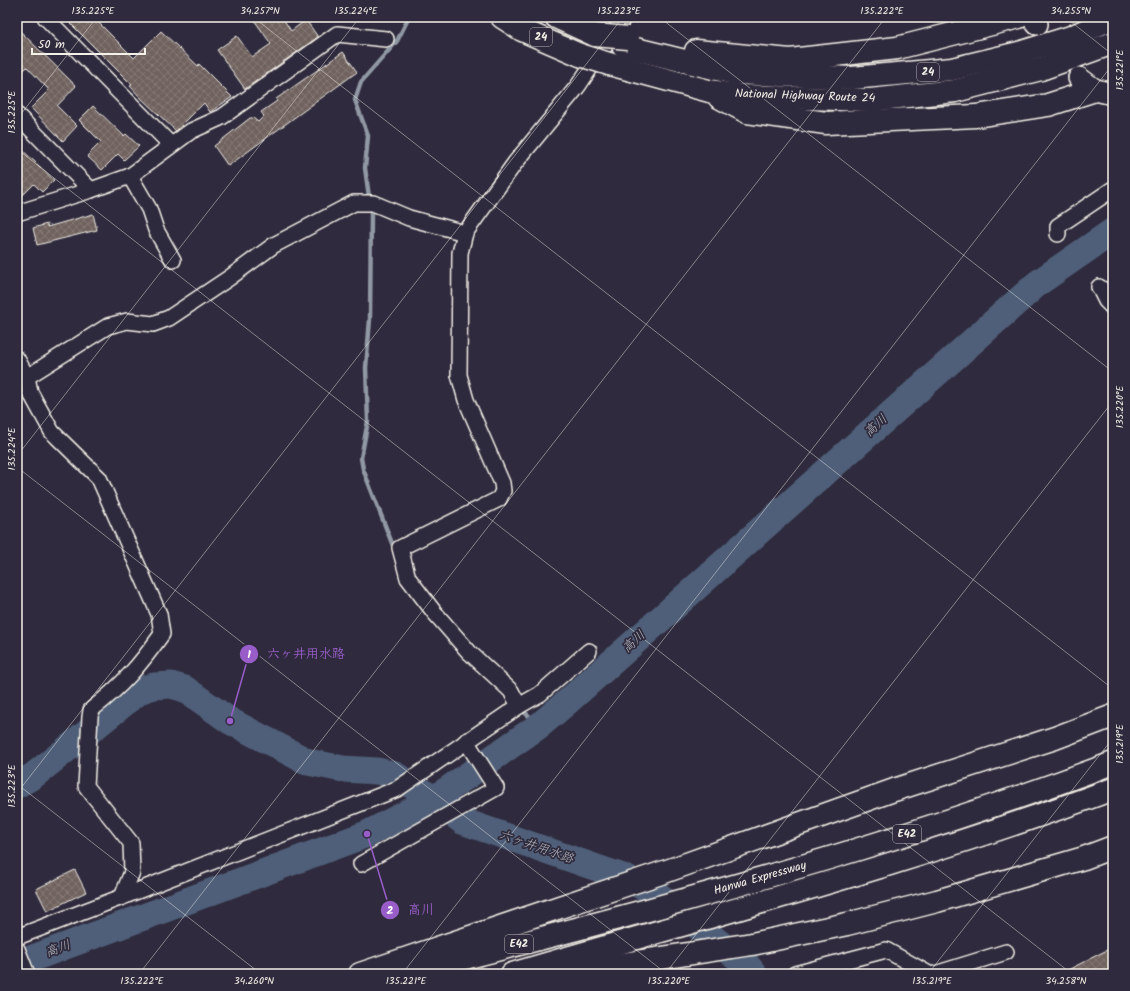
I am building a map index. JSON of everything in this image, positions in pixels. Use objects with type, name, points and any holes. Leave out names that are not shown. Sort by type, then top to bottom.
[{"type":"highway","name":"24","points":[[502,17],[522,30],[580,55],[709,91],[745,104],[826,123],[976,116],[1048,105],[1096,88]]},
{"type":"highway","name":"National Highway Route 24","points":[[556,17],[595,35],[697,58],[731,64],[852,78],[952,70],[1019,53],[1071,37],[1113,18]]},
{"type":"highway","name":"24","points":[[731,64],[790,60],[897,48],[1030,19]]},
{"type":"highway","name":"National Highway Route 24","points":[[745,104],[870,100],[954,91],[1041,69],[1113,43]]},
{"type":"highway","points":[[360,974],[667,871],[894,790],[1055,738],[1113,716]]},
{"type":"highway","name":"Hanwa Expressway","points":[[401,974],[636,913],[808,864],[932,826],[1113,763]]},
{"type":"highway","name":"Hanwa Expressway","points":[[512,974],[657,932],[723,915],[957,843],[1113,789]]},
{"type":"highway","points":[[558,974],[752,944],[847,924],[937,901],[1084,858],[1113,847]]},
{"type":"street","points":[[46,17],[171,145]]},
{"type":"street","points":[[519,706],[511,691],[469,652],[434,612],[408,578],[400,548],[500,499],[503,491],[502,483],[466,400],[459,375],[460,253],[465,232],[515,163],[578,86],[624,17]]},
{"type":"street","points":[[17,213],[130,176],[191,131],[222,117],[337,34],[386,39]]},
{"type":"street","points":[[17,115],[91,190]]},
{"type":"street","points":[[130,176],[149,209],[156,230],[173,260]]},
{"type":"street","points":[[1058,234],[1058,226],[1113,189]]},
{"type":"street","points":[[27,377],[108,326],[126,321],[153,324],[169,318],[229,278],[274,245],[354,203],[371,203],[409,218],[465,232]]},
{"type":"street","points":[[1113,298],[1099,287],[1106,301],[1113,308]]},
{"type":"street","points":[[17,359],[27,377],[30,392],[52,432],[99,478],[160,620],[162,634],[136,669],[113,693],[91,710],[90,717],[86,786],[131,844],[132,872],[122,897]]},
{"type":"street","points":[[17,937],[397,789],[469,745],[519,706],[540,694],[589,651]]},
{"type":"street","points":[[361,864],[496,788],[469,745]]},
{"type":"street","points":[[17,949],[27,974]]},
{"type":"street","points":[[795,974],[886,950],[929,974]]},
{"type":"street","points":[[935,974],[1006,952]]},
{"type":"building","points":[[64,17],[93,17],[134,58],[161,31],[198,66],[199,64],[232,97],[210,112],[204,103],[176,131],[142,99],[130,86],[132,85]]},
{"type":"building","points":[[252,17],[282,17],[291,31],[306,20],[318,37],[245,89],[217,50],[237,36],[252,57],[271,44]]},
{"type":"building","points":[[17,28],[76,86],[57,106],[77,126],[63,141],[31,108],[49,90],[27,67],[17,77]]},
{"type":"building","points":[[343,52],[357,72],[228,166],[214,146],[250,118],[253,118],[258,122],[264,116],[261,112],[277,101],[276,99]]},
{"type":"building","points":[[93,106],[124,136],[126,134],[139,146],[124,160],[118,154],[102,170],[87,156],[101,142],[79,120]]},
{"type":"building","points":[[17,145],[54,180],[42,192],[34,184],[17,201]]},
{"type":"building","points":[[93,214],[97,230],[37,245],[33,228],[47,224],[47,227]]},
{"type":"building","points":[[75,870],[86,892],[47,911],[36,889]]},
{"type":"building","points":[[1113,947],[1113,974],[1060,974]]},
{"type":"waterway","points":[[395,551],[363,469],[361,458],[368,421],[366,368],[370,319],[371,211],[365,168],[368,136],[355,100],[361,82],[397,41],[409,17]]},
{"type":"waterway","name":"高川","points":[[17,964],[367,834],[434,799],[540,725],[1038,283],[1113,231]]},
{"type":"waterway","name":"六ヶ井用水路","points":[[17,785],[33,776],[141,690],[154,686],[171,685],[185,689],[230,721],[308,762],[343,769],[377,771],[395,775],[434,799],[462,821],[623,877],[654,892],[746,964],[754,974]]},
{"type":"waterway","points":[[524,712],[540,725]]},
{"type":"place","name":"六ヶ井用水路","points":[[230,721]]},
{"type":"place","name":"高川","points":[[367,834]]}]
